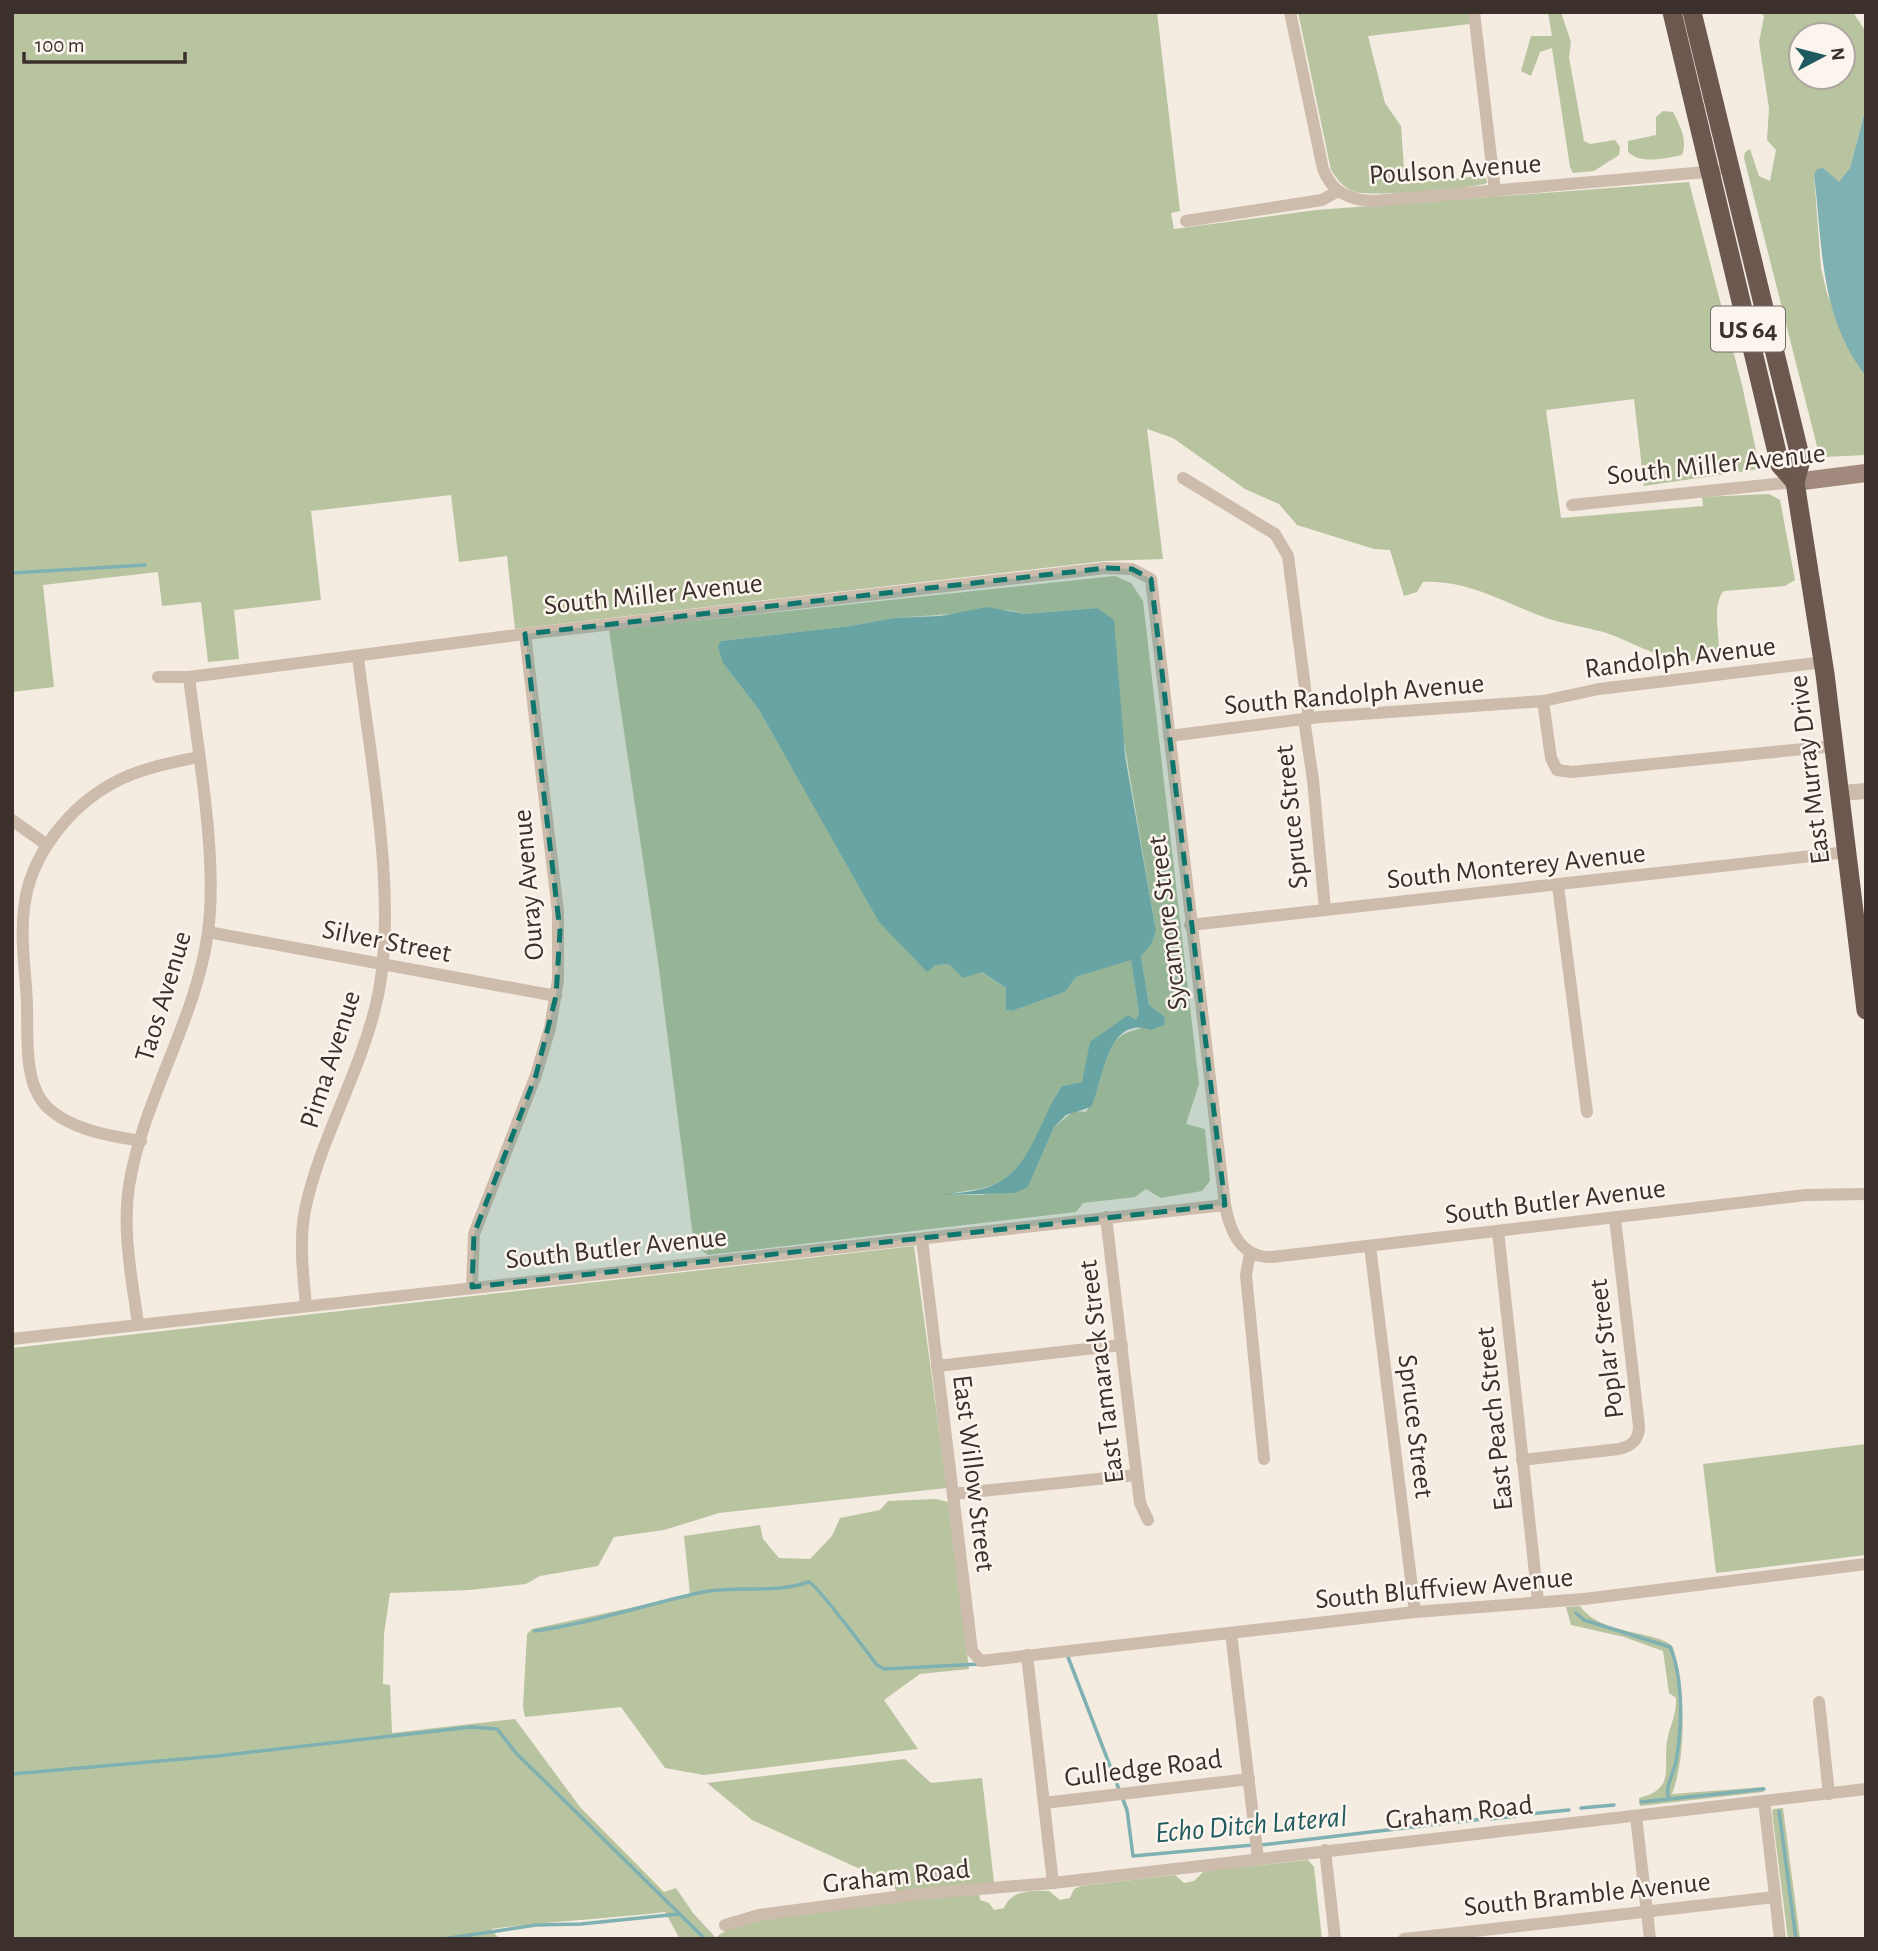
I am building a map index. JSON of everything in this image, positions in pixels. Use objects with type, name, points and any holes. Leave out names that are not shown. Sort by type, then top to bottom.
[{"type":"highway","name":"US 64","points":[[1672,12],[1709,172]]},
{"type":"highway","name":"US 64","points":[[1692,12],[1732,170]]},
{"type":"highway","name":"East Murray Drive","points":[[1732,170],[1801,460],[1795,482],[1824,662],[1865,997]]},
{"type":"highway","name":"East Murray Drive","points":[[1709,172],[1780,465],[1795,482]]},
{"type":"main road","name":"South Miller Avenue","points":[[1795,482],[1866,472]]},
{"type":"street","points":[[1290,12],[1319,156],[1326,178],[1338,191]]},
{"type":"street","points":[[1474,12],[1495,191]]},
{"type":"street","name":"Poulson Avenue","points":[[1186,221],[1322,200],[1338,191],[1348,197],[1376,201],[1732,170]]},
{"type":"street","name":"Spruce Street","points":[[1183,478],[1275,534],[1288,556],[1325,909]]},
{"type":"street","name":"South Miller Avenue","points":[[1572,505],[1795,482]]},
{"type":"street","name":"South Miller Avenue","points":[[159,677],[189,677],[525,634],[1107,568],[1132,569],[1151,579]]},
{"type":"street","name":"Sycamore Street","points":[[1151,579],[1225,1205],[1235,1236],[1250,1253]]},
{"type":"street","name":"Ouray Avenue","points":[[472,1287],[472,1254],[481,1213],[536,1075],[556,996],[560,930],[525,634]]},
{"type":"street","name":"Pima Avenue","points":[[306,1305],[302,1229],[305,1211],[312,1184],[368,1033],[378,999],[382,965],[382,858],[358,657]]},
{"type":"street","name":"Randolph Avenue","points":[[1543,701],[1600,689],[1824,662]]},
{"type":"street","name":"Taos Avenue","points":[[138,1324],[127,1211],[129,1185],[141,1141],[185,1020],[208,932],[208,847],[189,677]]},
{"type":"street","points":[[1543,701],[1551,758],[1557,770],[1572,772],[1834,746]]},
{"type":"street","name":"South Randolph Avenue","points":[[1169,736],[1306,719],[1543,701]]},
{"type":"street","points":[[141,1141],[95,1132],[46,1106],[33,1078],[28,1048],[24,908],[32,872],[47,845],[78,810],[104,788],[145,769],[198,757]]},
{"type":"street","points":[[1840,793],[1866,791]]},
{"type":"street","points":[[12,820],[47,845]]},
{"type":"street","name":"South Monterey Avenue","points":[[1190,925],[1847,852]]},
{"type":"street","points":[[1558,886],[1587,1112]]},
{"type":"street","name":"Silver Street","points":[[208,932],[556,996]]},
{"type":"street","name":"South Butler Avenue","points":[[1250,1253],[1272,1257],[1806,1195],[1866,1194]]},
{"type":"street","name":"South Butler Avenue","points":[[12,1339],[1225,1205]]},
{"type":"street","name":"East Tamarack Street","points":[[1106,1217],[1136,1475],[1140,1503],[1147,1520]]},
{"type":"street","name":"Poplar Street","points":[[1522,1460],[1619,1449],[1630,1446],[1638,1437],[1615,1218]]},
{"type":"street","name":"East Peach Street","points":[[1498,1231],[1538,1601]]},
{"type":"street","name":"East Willow Street","points":[[922,1240],[974,1656],[986,1661],[1027,1656]]},
{"type":"street","name":"Spruce Street","points":[[1370,1246],[1415,1612]]},
{"type":"street","points":[[1250,1253],[1246,1275],[1264,1459]]},
{"type":"street","points":[[937,1366],[1122,1345]]},
{"type":"street","points":[[953,1494],[1136,1475]]},
{"type":"street","name":"South Bluffview Avenue","points":[[1027,1656],[1415,1612],[1584,1599],[1866,1564]]},
{"type":"street","points":[[1231,1633],[1258,1858]]},
{"type":"street","points":[[1027,1656],[1053,1883]]},
{"type":"street","points":[[1819,1702],[1829,1794]]},
{"type":"street","name":"Gulledge Road","points":[[1044,1803],[1249,1779]]},
{"type":"street","name":"Graham Road","points":[[725,1925],[759,1915],[925,1893],[1053,1883],[1866,1789]]},
{"type":"street","points":[[1764,1801],[1780,1939]]},
{"type":"street","points":[[1636,1816],[1650,1939]]},
{"type":"street","points":[[1325,1850],[1335,1939]]},
{"type":"street","name":"South Bramble Avenue","points":[[1404,1939],[1775,1897]]},
{"type":"highlighted area","points":[[1106,568],[1132,569],[1151,579],[1225,1205],[472,1287],[474,1234],[536,1075],[556,996],[560,931],[525,634]]},
{"type":"green space","points":[[12,12],[1157,12],[1180,211],[1171,213],[1174,229],[1316,210],[1689,182],[1742,385],[1760,469],[1644,486],[1634,399],[1546,410],[1561,518],[1703,506],[1702,497],[1769,494],[1780,500],[1795,580],[1785,586],[1724,591],[1717,610],[1719,649],[1707,658],[1677,660],[1615,636],[1549,619],[1454,584],[1423,582],[1417,592],[1404,596],[1390,550],[1374,549],[1297,525],[1279,504],[1245,489],[1173,438],[1147,429],[1163,559],[1105,561],[515,629],[507,556],[459,562],[451,495],[311,511],[321,600],[234,610],[239,659],[208,662],[201,602],[162,606],[158,572],[43,585],[54,687],[12,692]]},
{"type":"green space","points":[[1298,12],[1468,12],[1470,24],[1368,36],[1385,103],[1401,126],[1404,169],[1402,184],[1479,176],[1486,178],[1487,183],[1443,190],[1380,194],[1355,192],[1344,186],[1331,170]]},
{"type":"green space","points":[[1548,12],[1561,12],[1571,42],[1569,57],[1584,141],[1590,144],[1615,140],[1620,147],[1619,155],[1594,171],[1573,173],[1570,167],[1552,48],[1540,52],[1531,76],[1521,71],[1531,36],[1552,36]]},
{"type":"green space","points":[[1762,12],[1853,12],[1866,32],[1866,107],[1850,168],[1839,183],[1814,175],[1821,268],[1827,293],[1845,343],[1866,376],[1866,455],[1825,457],[1819,454],[1744,158],[1745,152],[1750,149],[1759,176],[1770,181],[1776,150],[1767,140],[1769,108],[1759,42],[1764,17]]},
{"type":"green space","points":[[1663,111],[1673,112],[1678,122],[1684,139],[1682,155],[1647,159],[1628,152],[1628,141],[1656,135],[1656,117]]},
{"type":"green space","points":[[1115,576],[1131,583],[1143,601],[1199,1084],[1186,1124],[1205,1129],[1210,1181],[1202,1191],[1161,1198],[1146,1189],[1135,1197],[1083,1203],[1076,1212],[708,1255],[694,1245],[658,961],[609,630]],"holes":[[[1097,608],[1156,931],[1151,945],[1141,956],[1149,1005],[1157,1011],[1143,1027],[1125,1034],[1115,1042],[1106,1059],[1091,1104],[1086,1112],[1074,1111],[1054,1127],[1028,1187],[981,1195],[949,1195],[995,1184],[1013,1172],[1030,1149],[1062,1086],[1082,1082],[1086,1068],[1132,1019],[1136,1021],[1139,1013],[1131,959],[1076,977],[1065,992],[1012,1011],[1006,1010],[1006,988],[981,972],[964,973],[950,964],[936,965],[927,971],[879,921],[759,710],[723,663],[721,641],[851,626],[893,618],[1008,610],[1025,614]]]},
{"type":"green space","points":[[914,1246],[947,1488],[719,1513],[664,1530],[614,1537],[598,1566],[540,1576],[526,1584],[469,1590],[390,1593],[384,1634],[383,1684],[390,1685],[392,1733],[515,1719],[580,1807],[664,1892],[676,1888],[693,1913],[716,1938],[732,1928],[760,1919],[797,1912],[979,1893],[980,1900],[989,1903],[994,1910],[1004,1908],[1017,1894],[1029,1891],[1049,1891],[1060,1900],[1070,1898],[1074,1889],[1081,1886],[1175,1875],[1184,1883],[1194,1881],[1204,1871],[1308,1860],[1314,1867],[1322,1939],[680,1939],[665,1912],[491,1929],[499,1939],[12,1939],[12,1348]]},
{"type":"green space","points":[[1866,1444],[1866,1555],[1716,1573],[1703,1464]]},
{"type":"green space","points":[[936,1499],[948,1502],[969,1669],[920,1674],[884,1700],[918,1749],[704,1775],[665,1768],[621,1707],[525,1717],[523,1707],[527,1634],[532,1629],[690,1595],[684,1536],[760,1525],[763,1539],[779,1558],[810,1559],[832,1536],[840,1518],[880,1510],[888,1501]]},
{"type":"green space","points":[[1580,1606],[1589,1616],[1601,1623],[1655,1638],[1673,1647],[1680,1681],[1683,1721],[1680,1760],[1672,1794],[1764,1787],[1763,1792],[1640,1806],[1639,1798],[1651,1794],[1663,1783],[1667,1741],[1675,1709],[1676,1698],[1669,1693],[1663,1651],[1624,1637],[1571,1625],[1566,1607]]},
{"type":"green space","points":[[905,1759],[931,1783],[982,1778],[994,1882],[898,1894],[893,1884],[752,1820],[707,1783]]},
{"type":"green space","points":[[1783,1808],[1800,1939],[1788,1939],[1772,1812],[1773,1809]]},
{"type":"water","points":[[1866,107],[1866,376],[1839,329],[1831,305],[1822,254],[1814,175],[1817,169],[1823,168],[1839,182],[1850,168]]},
{"type":"water","points":[[987,607],[1025,614],[1097,608],[1114,620],[1125,756],[1156,931],[1151,945],[1141,956],[1149,1005],[1165,1017],[1164,1025],[1151,1030],[1136,1028],[1124,1032],[1116,1041],[1109,1053],[1091,1107],[1066,1115],[1054,1127],[1028,1187],[1014,1193],[943,1195],[986,1188],[1014,1170],[1032,1144],[1062,1086],[1082,1082],[1090,1042],[1128,1015],[1136,1020],[1139,1013],[1131,960],[1076,977],[1065,992],[1012,1011],[1006,1010],[1006,988],[982,972],[963,978],[949,964],[936,965],[927,972],[879,922],[759,710],[723,663],[718,647],[721,641],[851,626],[893,618],[941,616]]},
{"type":"waterway","points":[[12,573],[145,565]]},
{"type":"waterway","name":"Echo Ditch Lateral","points":[[535,1631],[703,1592],[783,1588],[809,1582],[877,1665],[884,1669],[980,1664]]},
{"type":"waterway","points":[[1576,1613],[1584,1620],[1670,1647],[1680,1689],[1680,1734],[1676,1762],[1669,1781],[1669,1799]]},
{"type":"waterway","name":"Echo Ditch Lateral","points":[[1068,1657],[1127,1810],[1133,1856],[1253,1845]]},
{"type":"waterway","points":[[12,1774],[217,1756],[471,1727],[497,1729],[516,1753],[705,1939]]},
{"type":"waterway","name":"Echo Ditch Lateral","points":[[1641,1802],[1764,1789]]},
{"type":"waterway","name":"Echo Ditch Lateral","points":[[1581,1808],[1614,1805]]},
{"type":"waterway","name":"Echo Ditch Lateral","points":[[1529,1814],[1569,1810]]},
{"type":"waterway","name":"Echo Ditch Lateral","points":[[1779,1811],[1796,1939]]},
{"type":"waterway","name":"Echo Ditch Lateral","points":[[1491,1819],[1516,1816]]},
{"type":"waterway","name":"Echo Ditch Lateral","points":[[1456,1822],[1484,1819]]},
{"type":"waterway","name":"Echo Ditch Lateral","points":[[1261,1845],[1446,1823]]},
{"type":"waterway","points":[[443,1939],[536,1925],[581,1924],[679,1914]]}]
